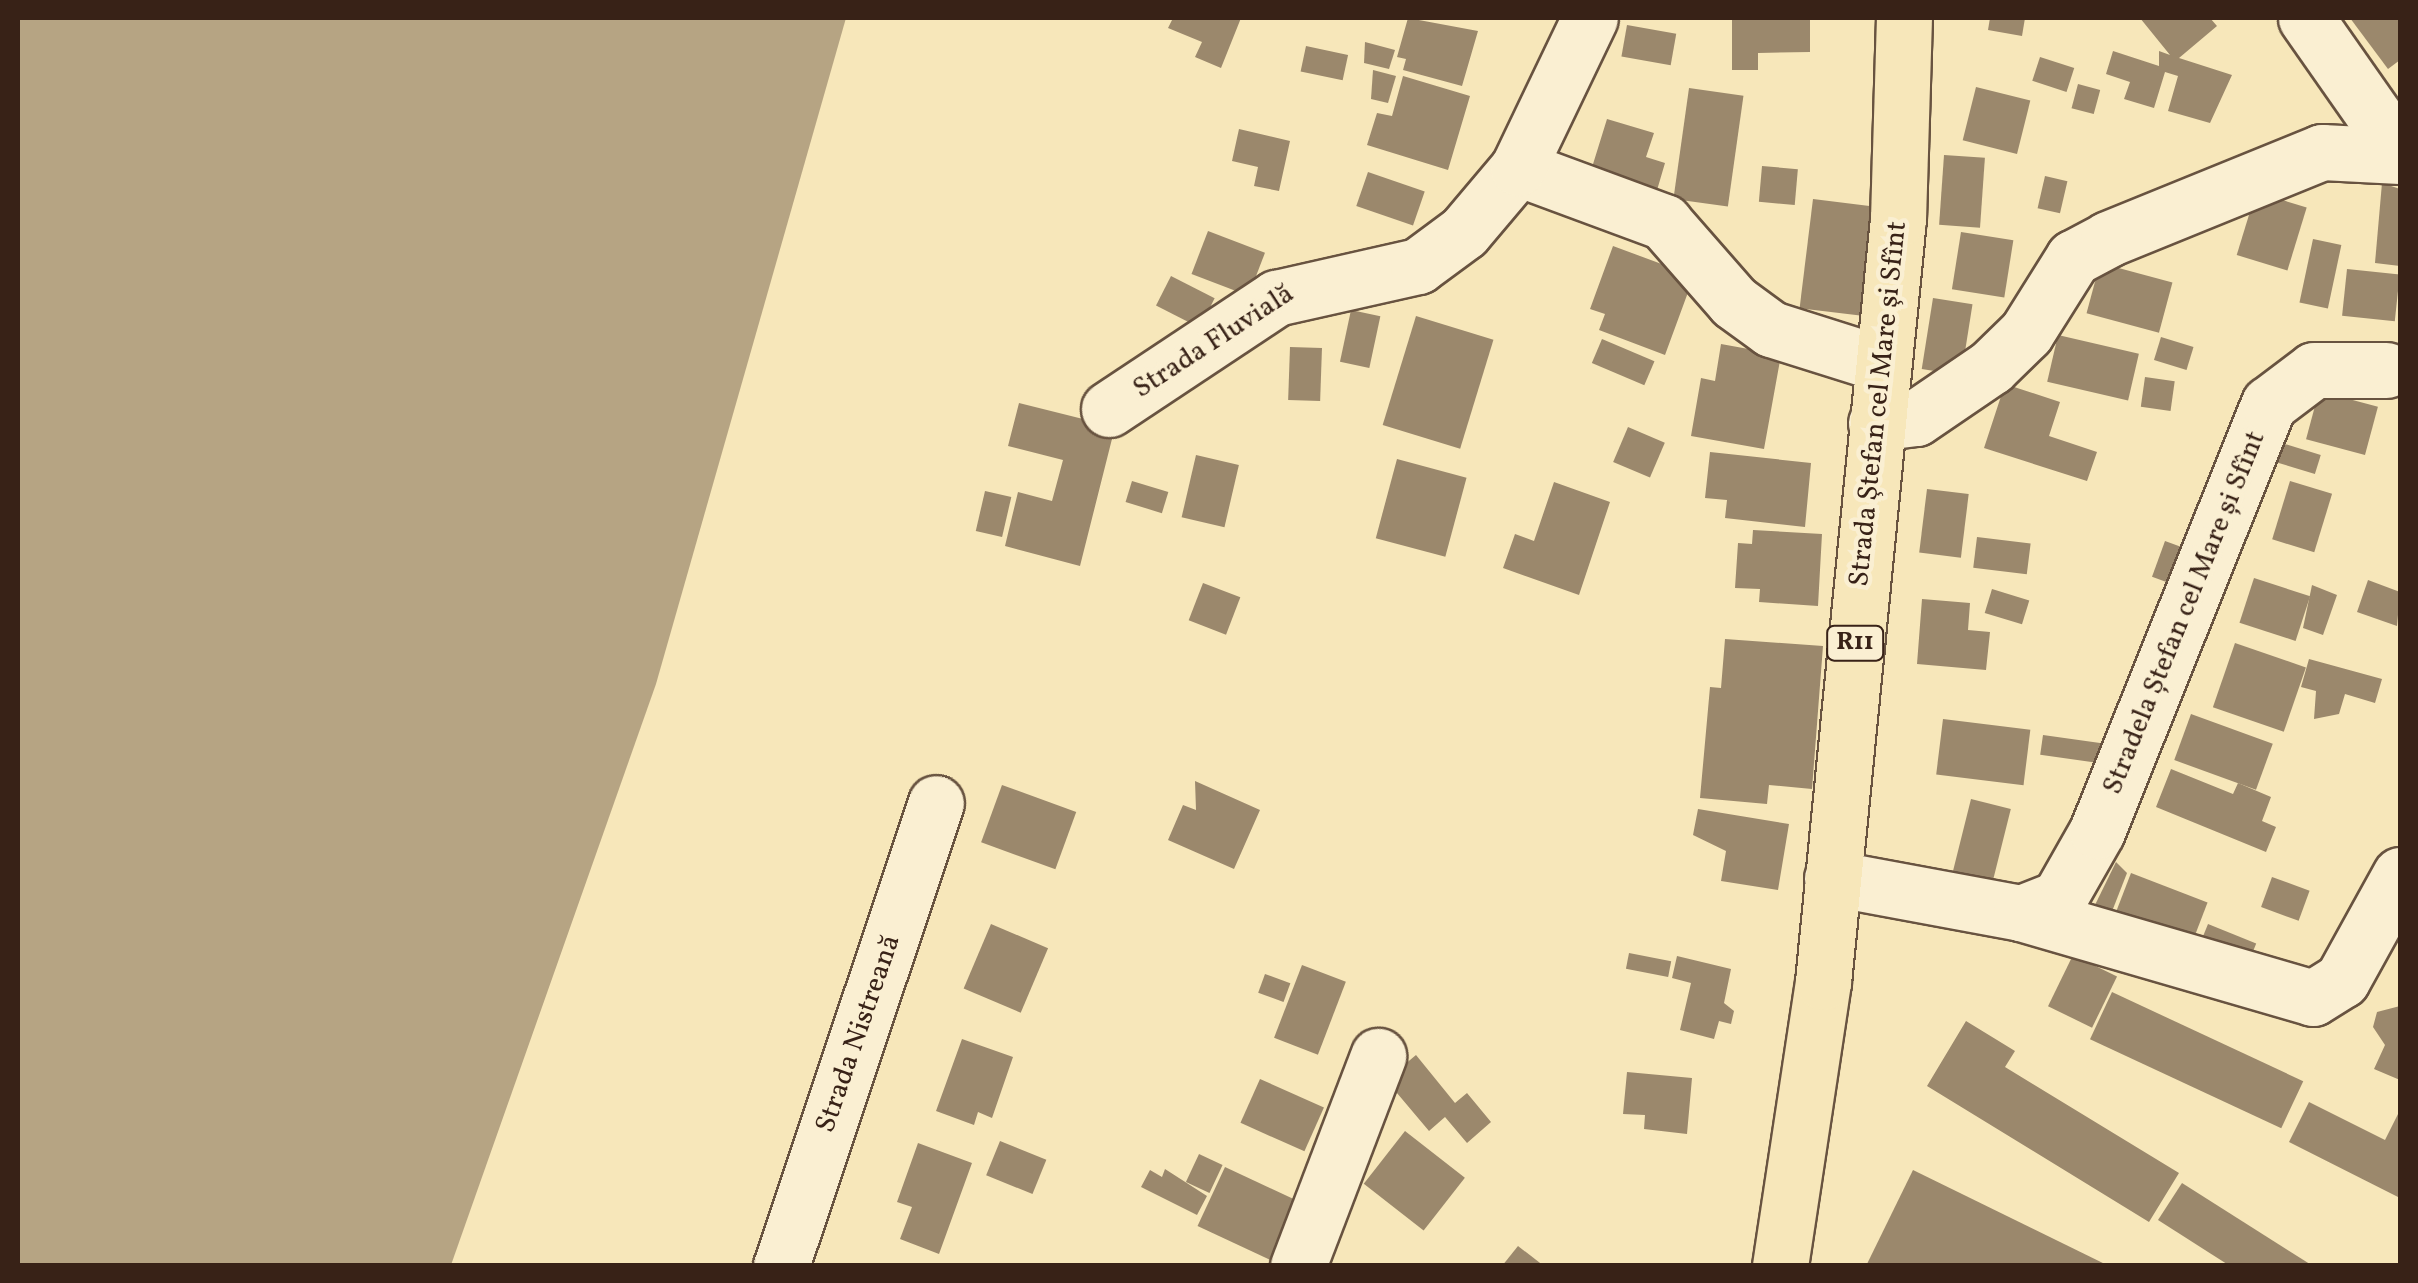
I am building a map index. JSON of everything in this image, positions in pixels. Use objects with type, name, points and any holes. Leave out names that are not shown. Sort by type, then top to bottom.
[{"type":"main road","name":"Strada Ştefan cel Mare şi Sfînt","points":[[1780,1266],[1804,1153],[1832,878],[1882,364],[1904,18]]},
{"type":"street","name":"Strada Fluvială","points":[[1109,409],[1276,298],[1418,266],[1464,232],[1518,168],[1590,18]]},
{"type":"street","points":[[2306,18],[2400,154]]},
{"type":"street","points":[[1876,423],[1916,418],[1991,368],[2026,333],[2074,258],[2108,239],[2293,160],[2362,150],[2400,154]]},
{"type":"street","points":[[1518,168],[1664,222],[1771,330],[1882,364]]},
{"type":"street","name":"Stradela Ștefan cel Mare și Sfînt","points":[[2020,912],[2059,898],[2097,831],[2269,404],[2314,370],[2386,370]]},
{"type":"street","name":"Strada Nistreană","points":[[781,1266],[936,803]]},
{"type":"street","points":[[1832,878],[2020,912],[2313,998],[2342,980],[2400,875]]},
{"type":"street","points":[[1298,1266],[1378,1056]]},
{"type":"shaded area","points":[[18,18],[846,18],[656,684],[451,1265],[18,1265]]},
{"type":"building","points":[[1173,18],[1241,18],[1221,68],[1195,57],[1202,42],[1168,28]]},
{"type":"building","points":[[1408,18],[1478,31],[1462,86],[1403,70],[1406,59],[1397,57]]},
{"type":"building","points":[[1732,18],[1810,18],[1810,52],[1758,53],[1758,70],[1732,70]]},
{"type":"building","points":[[1990,18],[2025,18],[2022,36],[1988,30]]},
{"type":"building","points":[[2140,18],[2210,18],[2217,26],[2179,58],[2232,75],[2210,123],[2168,111],[2178,76],[2165,72],[2154,108],[2124,99],[2130,82],[2106,74],[2113,51],[2159,66],[2159,51],[2170,55]]},
{"type":"building","points":[[2350,18],[2400,18],[2400,60],[2388,69]]},
{"type":"building","points":[[1627,25],[1676,34],[1671,65],[1621,57]]},
{"type":"building","points":[[1365,42],[1395,50],[1389,69],[1364,63]]},
{"type":"building","points":[[1306,46],[1348,55],[1343,80],[1301,71]]},
{"type":"building","points":[[2040,57],[2074,68],[2067,92],[2032,81]]},
{"type":"building","points":[[1373,70],[1396,76],[1388,103],[1371,99]]},
{"type":"building","points":[[1403,76],[1470,96],[1448,170],[1367,145],[1377,113],[1392,116]]},
{"type":"building","points":[[2078,84],[2100,90],[2094,114],[2072,108]]},
{"type":"building","points":[[1976,87],[2030,101],[2017,154],[1963,140]]},
{"type":"building","points":[[1689,88],[1743,96],[1728,207],[1673,199]]},
{"type":"building","points":[[1607,119],[1654,133],[1646,157],[1665,163],[1655,197],[1589,177]]},
{"type":"building","points":[[1239,129],[1290,141],[1279,191],[1254,186],[1258,167],[1232,161]]},
{"type":"building","points":[[1944,155],[1985,158],[1980,228],[1939,225]]},
{"type":"building","points":[[1762,166],[1798,169],[1795,205],[1759,202]]},
{"type":"building","points":[[1368,172],[1425,192],[1413,226],[1356,206]]},
{"type":"building","points":[[2045,176],[2067,181],[2060,213],[2038,208]]},
{"type":"building","points":[[2382,183],[2400,189],[2400,266],[2375,263]]},
{"type":"building","points":[[2256,192],[2307,207],[2287,271],[2237,255]]},
{"type":"building","points":[[1813,199],[1876,207],[1862,316],[1800,308]]},
{"type":"building","points":[[1208,231],[1265,253],[1248,296],[1192,274]]},
{"type":"building","points":[[1961,232],[2013,240],[2004,298],[1952,289]]},
{"type":"building","points":[[2313,239],[2341,245],[2328,309],[2299,303]]},
{"type":"building","points":[[1613,246],[1694,276],[1665,355],[1599,330],[1605,314],[1590,309]]},
{"type":"building","points":[[2100,263],[2172,282],[2159,333],[2087,313]]},
{"type":"building","points":[[2347,269],[2400,275],[2395,321],[2342,316]]},
{"type":"building","points":[[1171,276],[1215,298],[1200,328],[1156,305]]},
{"type":"building","points":[[1933,298],[1973,304],[1961,375],[1922,369]]},
{"type":"building","points":[[1351,310],[1380,316],[1369,368],[1340,362]]},
{"type":"building","points":[[1416,316],[1493,340],[1460,449],[1383,425]]},
{"type":"building","points":[[2058,335],[2139,354],[2128,400],[2047,382]]},
{"type":"building","points":[[2161,337],[2194,347],[2186,370],[2154,360]]},
{"type":"building","points":[[1602,339],[1654,361],[1644,385],[1592,363]]},
{"type":"building","points":[[1721,344],[1781,355],[1764,449],[1691,436],[1701,378],[1715,381]]},
{"type":"building","points":[[1290,347],[1322,348],[1320,401],[1288,400]]},
{"type":"building","points":[[2145,377],[2175,381],[2171,411],[2141,407]]},
{"type":"building","points":[[2005,384],[2060,402],[2049,436],[2097,452],[2087,481],[1984,448]]},
{"type":"building","points":[[2319,391],[2378,407],[2365,455],[2306,439]]},
{"type":"building","points":[[1019,403],[1115,427],[1080,566],[1005,546],[1018,492],[1052,501],[1063,460],[1008,446]]},
{"type":"building","points":[[1628,427],[1665,443],[1650,478],[1613,462]]},
{"type":"building","points":[[2272,440],[2321,455],[2315,474],[2266,459]]},
{"type":"building","points":[[1710,452],[1811,463],[1805,527],[1725,518],[1727,500],[1705,498]]},
{"type":"building","points":[[1196,455],[1239,465],[1224,527],[1182,517]]},
{"type":"building","points":[[1397,459],[1467,478],[1445,557],[1376,538]]},
{"type":"building","points":[[1132,481],[1168,492],[1162,513],[1126,502]]},
{"type":"building","points":[[2290,481],[2332,494],[2314,552],[2272,539]]},
{"type":"building","points":[[1554,482],[1610,502],[1579,595],[1503,568],[1515,534],[1534,541]]},
{"type":"building","points":[[1927,489],[1969,494],[1961,558],[1919,553]]},
{"type":"building","points":[[985,491],[1011,497],[1002,537],[976,531]]},
{"type":"building","points":[[1753,530],[1822,534],[1818,606],[1759,602],[1760,589],[1735,588],[1738,543],[1752,544]]},
{"type":"building","points":[[1977,537],[2031,544],[2027,574],[1973,568]]},
{"type":"building","points":[[2165,541],[2190,550],[2177,586],[2152,577]]},
{"type":"building","points":[[2254,578],[2310,596],[2296,641],[2239,623]]},
{"type":"building","points":[[2368,580],[2400,592],[2397,626],[2357,612]]},
{"type":"building","points":[[1203,583],[1240,597],[1226,635],[1189,620]]},
{"type":"building","points":[[2312,585],[2337,595],[2323,635],[2303,628]]},
{"type":"building","points":[[1992,589],[2029,600],[2022,624],[1985,613]]},
{"type":"building","points":[[1922,599],[1970,603],[1968,630],[1990,632],[1986,670],[1917,664]]},
{"type":"building","points":[[1725,639],[1823,646],[1812,789],[1769,785],[1767,804],[1700,798],[1710,687],[1721,688]]},
{"type":"building","points":[[2235,643],[2306,667],[2284,732],[2213,707]]},
{"type":"building","points":[[2309,659],[2382,679],[2375,703],[2345,694],[2339,714],[2314,719],[2316,691],[2301,687]]},
{"type":"building","points":[[2191,714],[2273,744],[2256,790],[2174,760]]},
{"type":"building","points":[[1943,719],[2030,730],[2024,785],[1936,775]]},
{"type":"building","points":[[2043,735],[2114,745],[2112,765],[2040,755]]},
{"type":"building","points":[[2171,769],[2233,794],[2238,783],[2271,797],[2262,821],[2276,827],[2266,852],[2156,807]]},
{"type":"building","points":[[1195,781],[1260,810],[1234,869],[1168,840],[1183,805],[1196,810]]},
{"type":"building","points":[[1002,785],[1076,812],[1055,869],[981,842]]},
{"type":"building","points":[[1971,799],[2011,809],[1991,887],[1952,877]]},
{"type":"building","points":[[1698,809],[1789,824],[1778,890],[1721,881],[1726,851],[1693,835]]},
{"type":"building","points":[[2116,862],[2127,873],[2111,914],[2094,907]]},
{"type":"building","points":[[2131,873],[2208,902],[2191,944],[2115,915]]},
{"type":"building","points":[[2272,877],[2310,891],[2299,921],[2261,907]]},
{"type":"building","points":[[991,924],[1048,948],[1021,1013],[964,988]]},
{"type":"building","points":[[2208,924],[2256,943],[2246,969],[2198,950]]},
{"type":"building","points":[[1629,953],[1671,961],[1668,977],[1626,969]]},
{"type":"building","points":[[2073,955],[2117,976],[2092,1028],[2048,1006]]},
{"type":"building","points":[[1677,956],[1731,969],[1724,1003],[1734,1011],[1731,1024],[1719,1021],[1714,1039],[1680,1030],[1691,983],[1672,978]]},
{"type":"building","points":[[1302,965],[1346,982],[1318,1055],[1274,1038]]},
{"type":"building","points":[[1265,974],[1290,983],[1284,1002],[1258,993]]},
{"type":"building","points":[[2112,992],[2303,1081],[2281,1128],[2090,1039]]},
{"type":"building","points":[[2400,1006],[2400,1080],[2374,1069],[2385,1045],[2373,1027],[2377,1012]]},
{"type":"building","points":[[1966,1021],[2015,1051],[2005,1067],[2179,1173],[2149,1222],[1927,1086]]},
{"type":"building","points":[[962,1039],[1013,1057],[992,1118],[978,1112],[974,1125],[936,1111]]},
{"type":"building","points":[[1416,1055],[1455,1103],[1467,1093],[1491,1122],[1467,1143],[1445,1117],[1429,1131],[1386,1080]]},
{"type":"building","points":[[1627,1072],[1692,1078],[1687,1134],[1644,1129],[1645,1115],[1623,1114]]},
{"type":"building","points":[[1260,1079],[1324,1107],[1304,1151],[1240,1123]]},
{"type":"building","points":[[2309,1102],[2385,1140],[2400,1110],[2400,1198],[2289,1142]]},
{"type":"building","points":[[1405,1131],[1465,1178],[1424,1231],[1364,1184]]},
{"type":"building","points":[[1000,1141],[1046,1160],[1032,1194],[986,1175]]},
{"type":"building","points":[[918,1143],[972,1163],[939,1254],[900,1239],[912,1207],[897,1202]]},
{"type":"building","points":[[1199,1154],[1223,1165],[1209,1193],[1186,1182]]},
{"type":"building","points":[[1225,1167],[1298,1201],[1271,1260],[1198,1226]]},
{"type":"building","points":[[1165,1169],[1207,1196],[1197,1215],[1141,1187],[1150,1170],[1162,1177]]},
{"type":"building","points":[[1913,1170],[2109,1266],[1866,1266]]},
{"type":"building","points":[[2182,1183],[2313,1266],[2230,1266],[2158,1220]]},
{"type":"building","points":[[1518,1246],[1544,1266],[1502,1266]]}]
